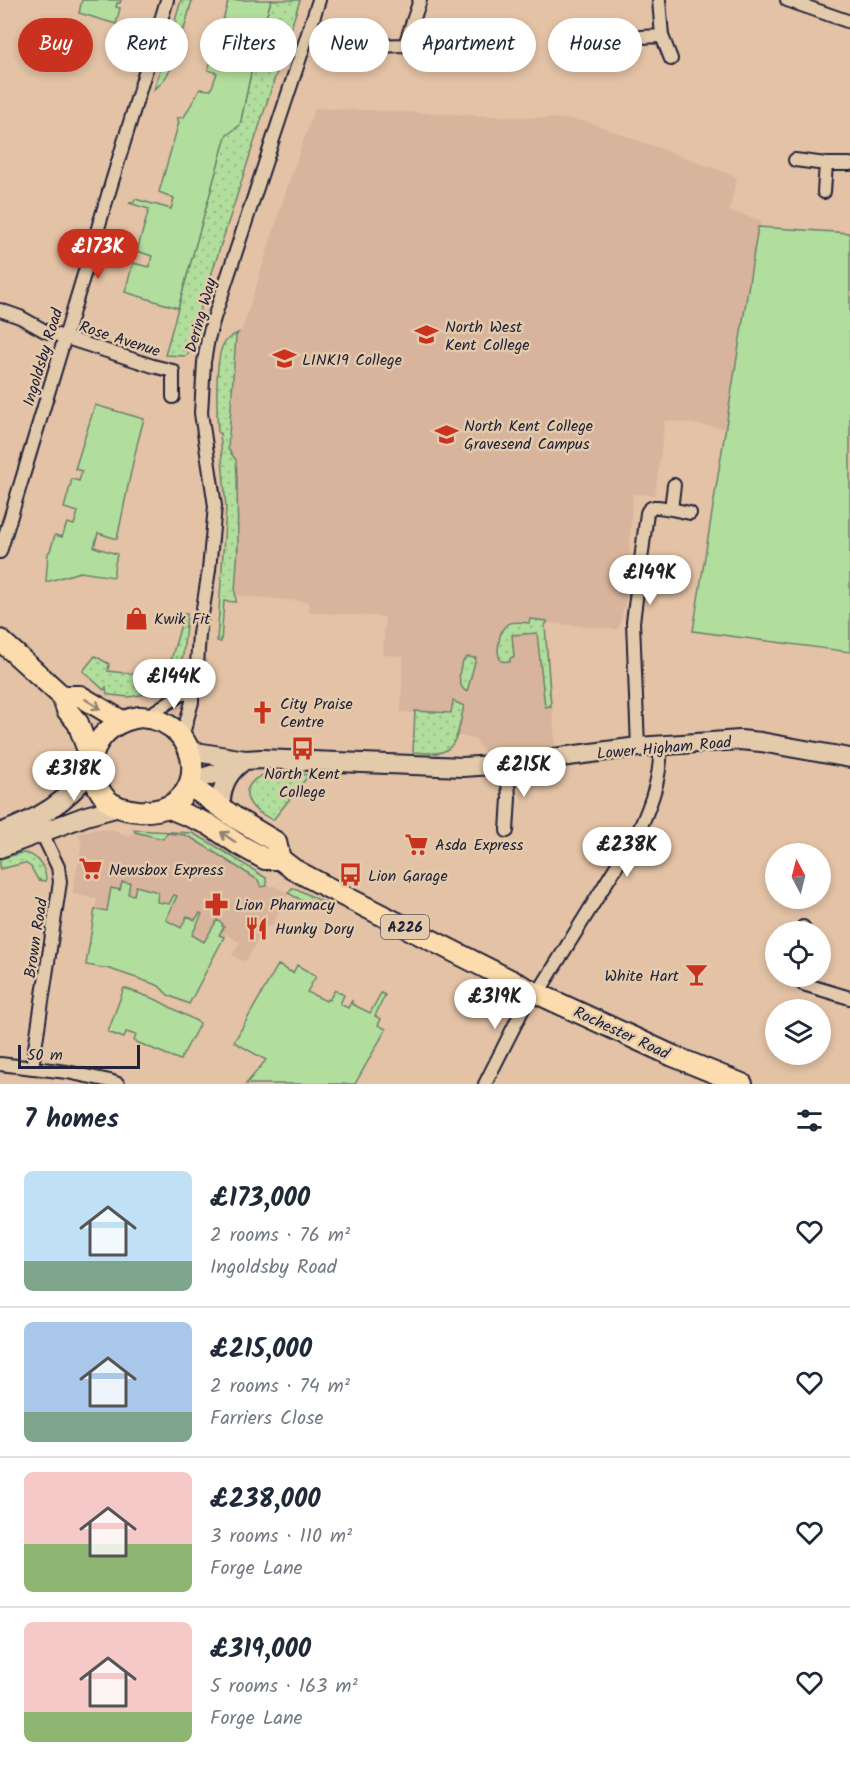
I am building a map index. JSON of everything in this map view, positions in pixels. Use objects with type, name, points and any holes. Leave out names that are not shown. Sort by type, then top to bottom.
[{"type":"main road","points":[[0,640],[62,696],[67,710],[78,723],[95,780],[111,804],[119,807]]},
{"type":"main road","points":[[62,696],[80,696],[122,721]]},
{"type":"main road","points":[[92,765],[94,750],[104,735],[122,721],[145,718],[164,723],[177,731],[186,744],[192,770],[190,783],[184,795],[169,808]]},
{"type":"main road","name":"Rochester Road","points":[[190,783],[221,807],[276,842],[280,860]]},
{"type":"main road","name":"A226","points":[[119,807],[141,811],[169,808]]},
{"type":"main road","name":"Rochester Road","points":[[169,808],[208,824],[265,860],[280,860],[340,894],[535,992],[673,1056],[742,1084]]},
{"type":"street","name":"Ingoldsby Road","points":[[0,552],[167,0]]},
{"type":"street","name":"Dering Way","points":[[186,744],[209,570],[214,506],[201,413],[206,347],[319,0]]},
{"type":"street","points":[[414,18],[420,0]]},
{"type":"street","points":[[659,0],[662,36],[671,59]]},
{"type":"street","points":[[787,0],[850,22]]},
{"type":"street","points":[[642,38],[662,36]]},
{"type":"street","points":[[795,160],[850,164]]},
{"type":"street","points":[[824,192],[826,164]]},
{"type":"street","name":"Rose Avenue","points":[[0,310],[20,317],[39,328],[173,371],[172,397]]},
{"type":"street","points":[[671,509],[674,485]]},
{"type":"street","points":[[638,747],[633,622],[647,513],[652,506],[690,513]]},
{"type":"street","points":[[145,718],[192,687]]},
{"type":"street","name":"Lower Higham Road","points":[[190,783],[240,764],[262,759],[438,767],[507,764],[638,747],[740,740],[850,758]]},
{"type":"street","name":"Lower Higham Road","points":[[186,744],[240,764]]},
{"type":"street","points":[[485,1084],[535,992],[640,828],[656,786],[661,754],[660,745]]},
{"type":"street","points":[[221,807],[224,786],[240,764]]},
{"type":"street","points":[[507,764],[509,798],[507,831]]},
{"type":"street","points":[[0,848],[38,826],[66,798],[92,765]]},
{"type":"street","points":[[0,833],[119,807]]},
{"type":"street","name":"Brown Road","points":[[32,1068],[60,882],[57,864],[38,826]]},
{"type":"street","points":[[813,987],[850,998]]},
{"type":"street","points":[[0,1064],[67,1072],[117,1084]]},
{"type":"shaded area","name":"North Kent College Gravesend Campus","points":[[315,108],[565,119],[588,122],[735,176],[737,178],[729,211],[761,220],[738,430],[665,420],[655,495],[633,494],[625,601],[619,627],[617,629],[545,624],[554,746],[486,752],[479,747],[477,740],[457,735],[443,752],[413,752],[415,713],[401,712],[403,656],[383,655],[385,617],[309,612],[309,602],[236,595],[237,476],[236,460],[229,450],[236,335],[242,330]]},
{"type":"shaded area","points":[[94,829],[112,830],[127,836],[135,832],[163,839],[167,833],[185,835],[258,880],[260,886],[274,886],[288,893],[271,927],[267,925],[245,962],[232,955],[240,942],[226,934],[224,937],[219,935],[204,942],[192,935],[202,914],[200,913],[195,921],[181,928],[166,921],[176,896],[174,895],[169,904],[156,901],[158,892],[136,887],[134,895],[112,888],[107,911],[95,909],[97,899],[72,894],[82,844],[78,834]]},
{"type":"green space","points":[[82,0],[121,0],[116,7],[120,8],[118,18],[105,18],[105,21],[79,13]]},
{"type":"green space","points":[[181,0],[192,0],[187,18],[176,18]]},
{"type":"green space","points":[[224,0],[271,0],[266,18],[224,18],[228,2]]},
{"type":"green space","points":[[271,0],[300,0],[294,18],[266,18]]},
{"type":"green space","points":[[159,72],[168,72],[160,84],[154,90]]},
{"type":"green space","points":[[214,72],[251,72],[240,125],[226,136],[178,308],[125,292],[133,263],[149,267],[152,256],[137,251],[149,209],[129,203],[134,202],[135,199],[171,209],[174,198],[159,192],[179,122],[177,118],[184,117],[200,89],[211,90],[217,73]]},
{"type":"green space","points":[[251,72],[277,72],[197,319],[188,354],[185,356],[165,355],[226,135],[240,124]]},
{"type":"green space","points":[[758,227],[850,233],[850,652],[693,631]]},
{"type":"green space","points":[[238,333],[228,449],[236,460],[237,476],[236,602],[224,601],[221,642],[217,641],[226,508],[220,433],[218,433],[217,375],[223,345],[227,339]]},
{"type":"green space","points":[[95,405],[144,419],[117,539],[98,533],[94,547],[117,554],[114,577],[80,572],[46,582],[48,553],[55,535],[62,537],[67,523],[74,525],[78,512],[64,508],[72,479],[79,481],[82,471],[75,469]]},
{"type":"green space","points":[[184,614],[187,614],[183,655],[175,678],[158,692],[129,697],[110,695],[107,694],[106,687],[104,690],[83,671],[95,656],[109,664],[108,671],[150,676],[153,672],[160,672],[167,667],[165,681]]},
{"type":"green space","points":[[530,619],[547,621],[545,625],[551,706],[545,707],[537,633],[512,635],[514,657],[510,658],[510,662],[501,661],[499,656],[502,629],[512,623],[529,623]]},
{"type":"green space","points":[[467,657],[476,658],[467,692],[461,685],[460,670]]},
{"type":"green space","points":[[453,701],[464,706],[458,732],[452,745],[439,753],[413,752],[415,711],[451,713]]},
{"type":"green space","points":[[275,772],[308,776],[273,820],[255,809],[247,794],[255,779]]},
{"type":"green space","points":[[134,830],[192,833],[266,878],[267,886],[261,887],[258,880],[185,835],[167,833],[163,839]]},
{"type":"green space","points":[[21,853],[32,855],[40,862],[46,881],[38,880],[31,867],[25,863],[0,869],[0,859]]},
{"type":"green space","points":[[122,882],[130,883],[128,894],[134,895],[136,886],[158,892],[157,902],[169,904],[174,895],[177,896],[166,920],[181,928],[187,916],[195,920],[200,913],[202,914],[192,935],[204,942],[217,920],[223,924],[224,927],[219,935],[224,937],[189,1004],[168,995],[154,984],[110,969],[86,965],[95,909],[107,911],[111,888],[120,890]]},
{"type":"green space","points":[[292,888],[329,905],[329,910],[324,913],[288,893]]},
{"type":"green space","points":[[278,965],[293,973],[297,965],[316,976],[307,992],[326,1001],[335,990],[344,995],[340,1004],[348,1008],[352,1000],[352,1004],[370,1013],[381,993],[385,995],[375,1016],[381,1019],[378,1025],[386,1029],[355,1084],[246,1084],[266,1060],[234,1042]]},
{"type":"green space","points":[[124,988],[157,1000],[200,1023],[180,1060],[134,1041],[136,1035],[126,1032],[124,1038],[108,1032]]},
{"type":"place","name":"North West Kent College","points":[[427,335]]},
{"type":"place","name":"LINK19 College","points":[[284,359]]},
{"type":"place","name":"North Kent College Gravesend Campus","points":[[446,434]]},
{"type":"place","name":"Kwik Fit","points":[[136,618]]},
{"type":"place","name":"City Praise Centre","points":[[262,712]]},
{"type":"place","name":"North Kent College","points":[[302,748]]},
{"type":"place","name":"Asda Express","points":[[417,844]]},
{"type":"place","name":"Newsbox Express","points":[[91,869]]},
{"type":"place","name":"Lion Garage","points":[[350,875]]},
{"type":"place","name":"Lion Pharmacy","points":[[217,904]]},
{"type":"place","name":"Hunky Dory","points":[[257,928]]},
{"type":"place","name":"White Hart","points":[[697,975]]}]
